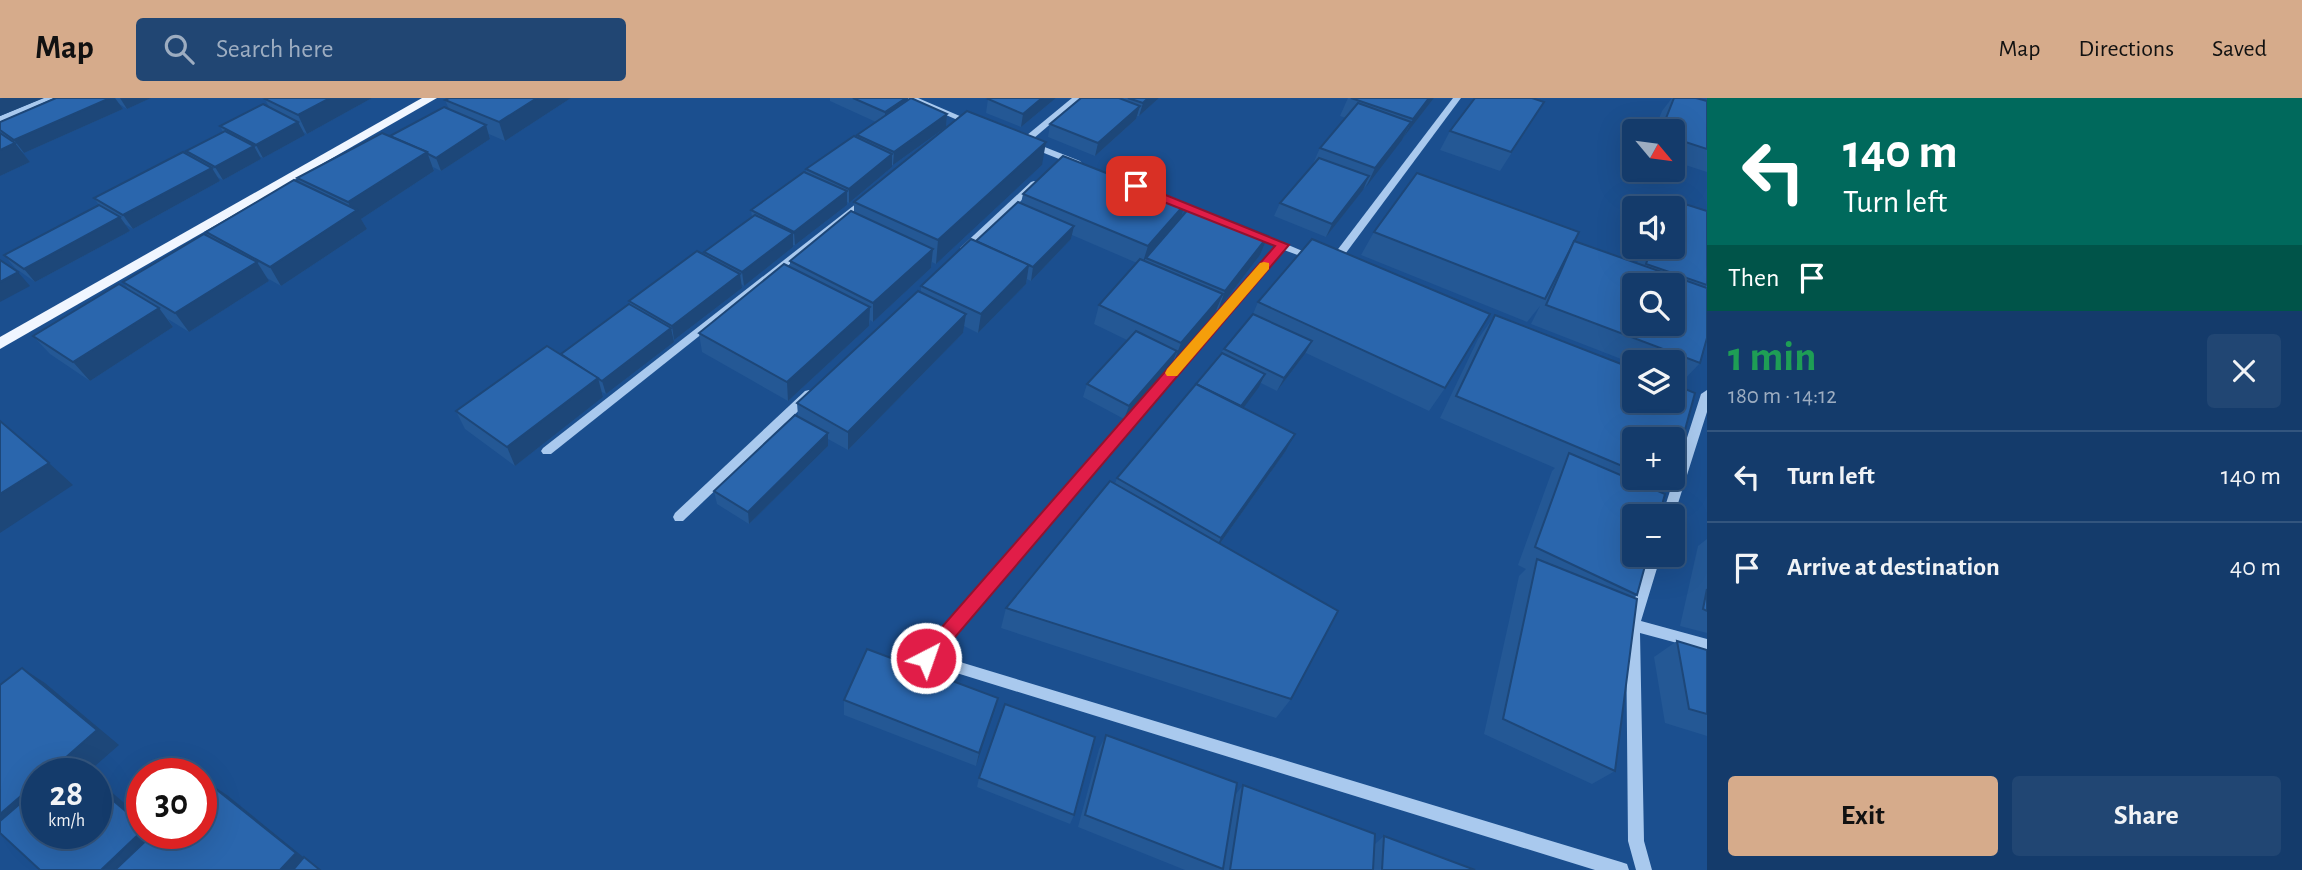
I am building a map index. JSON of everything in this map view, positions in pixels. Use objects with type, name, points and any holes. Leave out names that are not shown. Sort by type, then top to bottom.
[{"type":"main road","points":[[0,344],[431,98]]},
{"type":"street","points":[[0,119],[50,98]]},
{"type":"street","points":[[911,98],[977,125]]},
{"type":"street","points":[[1024,142],[1077,98]]},
{"type":"street","points":[[1332,265],[1457,98]]},
{"type":"street","points":[[955,130],[966,121]]},
{"type":"street","points":[[1013,138],[1088,167]]},
{"type":"street","points":[[1052,167],[1062,157]]},
{"type":"street","points":[[951,261],[1042,176]]},
{"type":"street","points":[[547,451],[880,189]]},
{"type":"street","points":[[1244,230],[1345,270]]},
{"type":"street","points":[[1283,245],[926,658],[1621,870]]},
{"type":"street","points":[[679,517],[820,384]]},
{"type":"street","points":[[1672,504],[1707,394]]},
{"type":"street","points":[[1644,870],[1636,841],[1633,625],[1651,567]]},
{"type":"street","points":[[1633,625],[1707,645]]},
{"type":"building","points":[[56,98],[110,98],[14,140],[0,130],[0,122]]},
{"type":"building","points":[[330,98],[298,115],[265,99]]},
{"type":"building","points":[[537,98],[499,122],[445,100]]},
{"type":"building","points":[[853,98],[906,98],[885,112]]},
{"type":"building","points":[[911,98],[947,114],[894,152],[857,135]]},
{"type":"building","points":[[1042,98],[1023,114],[988,99]]},
{"type":"building","points":[[1081,98],[1119,98],[1140,106],[1098,143],[1050,124]]},
{"type":"building","points":[[1128,98],[1148,98],[1143,103]]},
{"type":"building","points":[[1351,98],[1429,98],[1413,119]]},
{"type":"building","points":[[1475,98],[1532,98],[1544,102],[1511,152],[1450,131]]},
{"type":"building","points":[[1674,98],[1707,101],[1707,149],[1685,142],[1685,119],[1666,119]]},
{"type":"building","points":[[1358,103],[1411,122],[1375,168],[1320,148]]},
{"type":"building","points":[[263,104],[298,122],[256,145],[220,126]]},
{"type":"building","points":[[444,107],[486,125],[436,158],[390,136]]},
{"type":"building","points":[[967,111],[1046,142],[938,240],[854,202]]},
{"type":"building","points":[[225,131],[254,146],[215,167],[186,151]]},
{"type":"building","points":[[0,133],[15,143],[0,150]]},
{"type":"building","points":[[382,133],[427,152],[348,202],[297,178]]},
{"type":"building","points":[[854,136],[892,154],[849,189],[806,169]]},
{"type":"building","points":[[183,152],[212,168],[123,215],[94,198]]},
{"type":"building","points":[[1063,156],[1185,204],[1148,246],[1023,194]]},
{"type":"building","points":[[1319,158],[1369,176],[1332,224],[1280,203]]},
{"type":"building","points":[[804,172],[847,191],[794,232],[751,210]]},
{"type":"building","points":[[1417,173],[1579,232],[1545,299],[1374,232]]},
{"type":"building","points":[[294,180],[357,210],[270,267],[206,232]]},
{"type":"building","points":[[1018,202],[1074,226],[1033,267],[976,241]]},
{"type":"building","points":[[1685,204],[1707,211],[1707,285],[1685,277],[1685,273],[1672,273],[1646,264],[1648,259],[1685,259]]},
{"type":"building","points":[[99,205],[120,217],[24,269],[4,255]]},
{"type":"building","points":[[1191,206],[1268,236],[1225,291],[1146,258]]},
{"type":"building","points":[[851,211],[933,249],[873,303],[790,261]]},
{"type":"building","points":[[755,215],[793,233],[742,272],[704,252]]},
{"type":"building","points":[[204,234],[257,262],[175,313],[123,282]]},
{"type":"building","points":[[971,239],[1029,265],[981,314],[921,286]]},
{"type":"building","points":[[1312,239],[1490,314],[1445,388],[1258,302]]},
{"type":"building","points":[[1574,241],[1665,273],[1622,273],[1622,334],[1546,305]]},
{"type":"building","points":[[697,251],[740,274],[672,326],[629,301]]},
{"type":"building","points":[[1140,259],[1223,294],[1181,343],[1099,305]]},
{"type":"building","points":[[0,260],[18,272],[0,282]]},
{"type":"building","points":[[784,264],[870,307],[787,382],[699,333]]},
{"type":"building","points":[[1685,280],[1707,288],[1707,338],[1700,363],[1685,357],[1685,350],[1665,350],[1628,336],[1685,336]]},
{"type":"building","points":[[119,284],[159,308],[73,362],[33,336]]},
{"type":"building","points":[[918,291],[966,314],[848,432],[797,403]]},
{"type":"building","points":[[629,304],[671,328],[602,381],[561,354]]},
{"type":"building","points":[[1253,314],[1312,341],[1284,378],[1224,349]]},
{"type":"building","points":[[1495,315],[1622,364],[1622,413],[1685,413],[1685,389],[1695,393],[1685,430],[1685,427],[1622,427],[1622,466],[1456,396]]},
{"type":"building","points":[[1136,331],[1177,351],[1129,406],[1087,384]]},
{"type":"building","points":[[547,346],[598,378],[507,447],[456,411]]},
{"type":"building","points":[[1222,353],[1265,374],[1241,406],[1196,384]]},
{"type":"building","points":[[1196,384],[1295,434],[1221,538],[1117,478]]},
{"type":"building","points":[[795,415],[828,433],[748,512],[714,491]]},
{"type":"building","points":[[0,421],[49,463],[0,494]]},
{"type":"building","points":[[1569,453],[1622,476],[1622,490],[1656,490],[1665,494],[1662,504],[1622,504],[1622,567],[1645,567],[1637,595],[1535,547]]},
{"type":"building","points":[[1110,481],[1338,611],[1291,699],[1006,608]]},
{"type":"building","points":[[1537,559],[1637,599],[1615,771],[1503,719]]},
{"type":"building","points":[[1707,589],[1707,611],[1703,609]]},
{"type":"building","points":[[1677,641],[1707,650],[1707,714],[1689,709]]},
{"type":"building","points":[[867,649],[998,698],[979,753],[844,700]]},
{"type":"building","points":[[22,668],[97,730],[65,758],[21,758],[21,796],[0,814],[0,685]]},
{"type":"building","points":[[1005,704],[1095,737],[1074,815],[979,778]]},
{"type":"building","points":[[1106,735],[1237,783],[1223,869],[1085,815]]},
{"type":"building","points":[[1243,785],[1375,834],[1373,870],[1230,870]]},
{"type":"building","points":[[217,790],[296,853],[280,870],[115,870],[137,849],[217,849]]},
{"type":"building","points":[[112,800],[126,811],[126,846],[101,870],[40,870],[0,833],[0,821],[21,803],[21,849],[112,849]]},
{"type":"building","points":[[1384,836],[1475,870],[1382,870]]},
{"type":"building","points":[[304,857],[320,870],[293,870]]},
{"type":"slow traffic","points":[[1172,373],[1264,266]]},
{"type":"route","points":[[926,658],[1283,245],[1136,186]]}]
